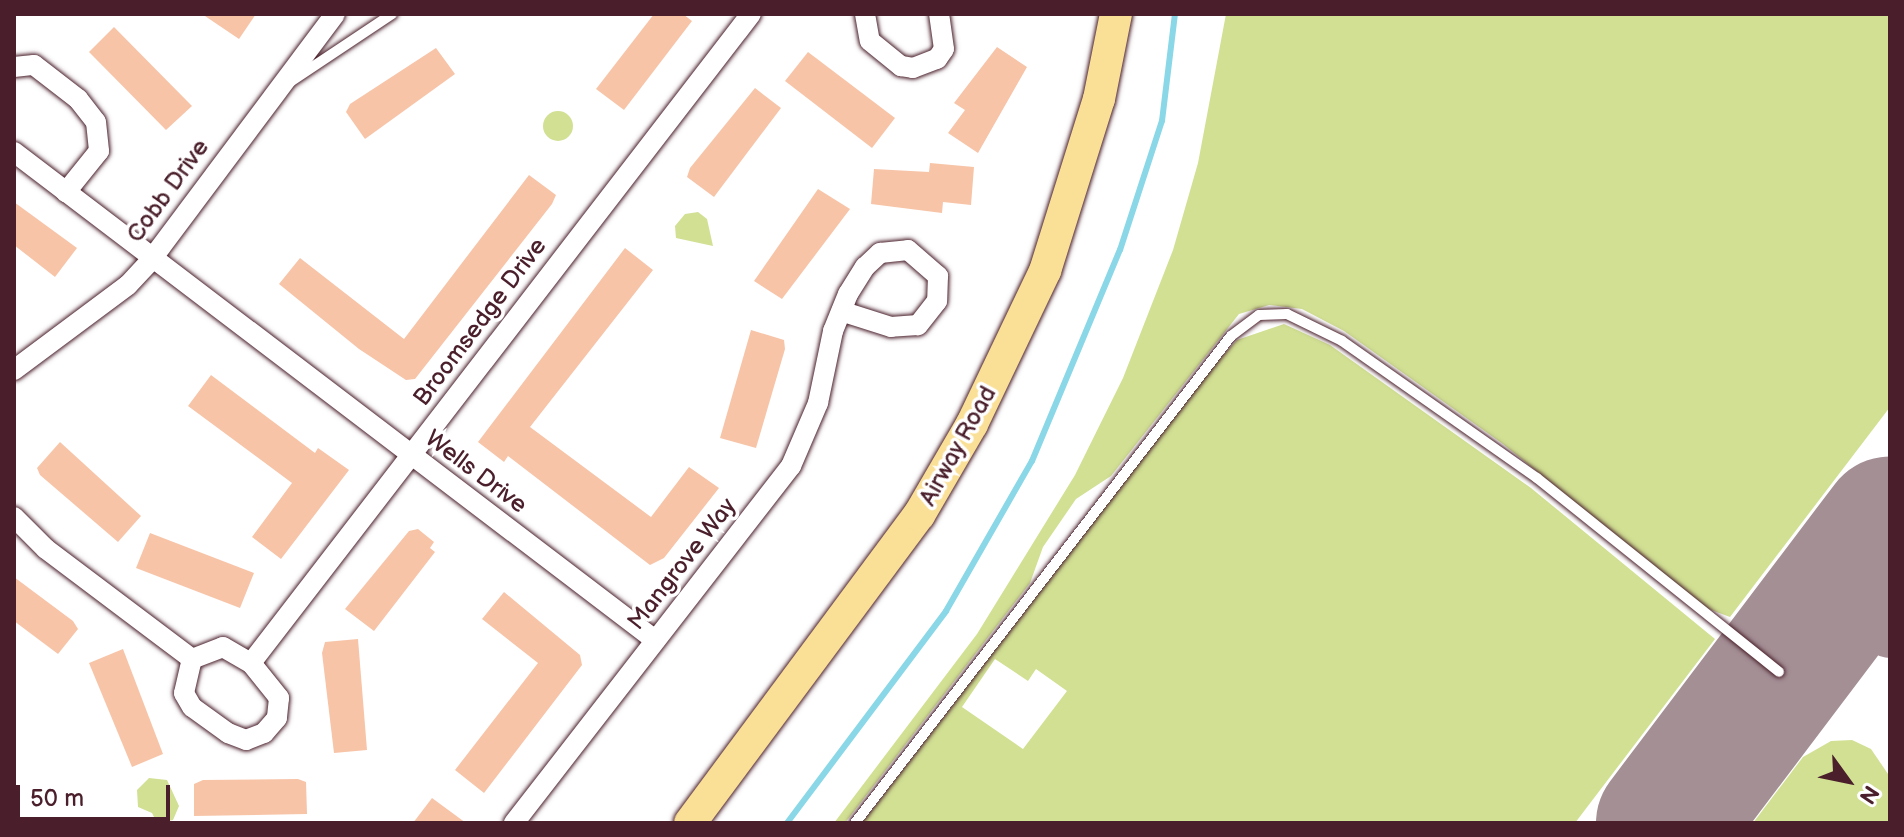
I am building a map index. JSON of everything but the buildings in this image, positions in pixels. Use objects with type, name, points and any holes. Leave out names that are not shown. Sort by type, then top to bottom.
[{"type":"main road","name":"Airway Road","points":[[690,823],[919,515],[972,424],[1045,271],[1099,99],[1116,14]]},
{"type":"street","name":"Cobb Drive","points":[[14,370],[128,285],[151,260],[335,14]]},
{"type":"street","name":"Broomsedge Drive","points":[[251,663],[751,14]]},
{"type":"street","points":[[865,14],[870,41],[901,66],[913,68],[926,66],[944,49],[947,37],[939,14]]},
{"type":"street","points":[[14,67],[34,65],[78,99],[96,122],[99,151],[66,192]]},
{"type":"street","name":"Wells Drive","points":[[14,152],[151,260],[655,640]]},
{"type":"street","name":"Mangrove Way","points":[[514,823],[791,466],[818,403],[841,311],[865,267],[880,253],[908,250],[938,276],[937,301],[918,325],[891,327],[841,311]]},
{"type":"street","points":[[14,517],[46,549],[192,659]]},
{"type":"street","points":[[223,647],[251,663],[279,698],[277,718],[264,733],[246,740],[192,707],[183,677],[192,659],[223,647]]},
{"type":"lane","points":[[275,92],[392,14]]},
{"type":"lane","points":[[855,823],[1231,336],[1259,315],[1287,314],[1355,350],[1537,478],[1779,672]]},
{"type":"green space","points":[[1226,14],[1890,14],[1890,407],[1730,617],[1706,608],[1503,444],[1344,331],[1302,309],[1269,305],[1239,314],[1111,476],[1076,499],[1043,547],[1030,583],[845,823],[834,823],[977,634],[1075,475],[1123,378],[1173,250],[1198,163]]},
{"type":"green space","points":[[558,111],[564,112],[572,120],[572,132],[564,140],[558,141],[552,140],[544,132],[543,126],[544,120],[552,112]]},
{"type":"green space","points":[[698,212],[707,219],[713,246],[676,238],[675,226],[685,214]]},
{"type":"green space","points":[[1284,324],[1330,345],[1531,488],[1715,639],[1575,823],[862,823],[1216,363],[1237,340]],"holes":[[[995,659],[1028,681],[1036,669],[1067,691],[1023,749],[962,707]]]},
{"type":"green space","points":[[1852,740],[1871,749],[1888,774],[1890,823],[1753,823],[1803,757],[1831,741]]},
{"type":"green space","points":[[149,778],[167,780],[179,806],[173,820],[157,823],[152,813],[138,807],[137,790]]},
{"type":"waterway","points":[[787,823],[946,611],[1032,461],[1120,250],[1162,121],[1175,14]]},
{"type":"taxiway","points":[[1872,550],[1890,630]]},
{"type":"runway","points":[[1665,823],[1890,526]]}]
